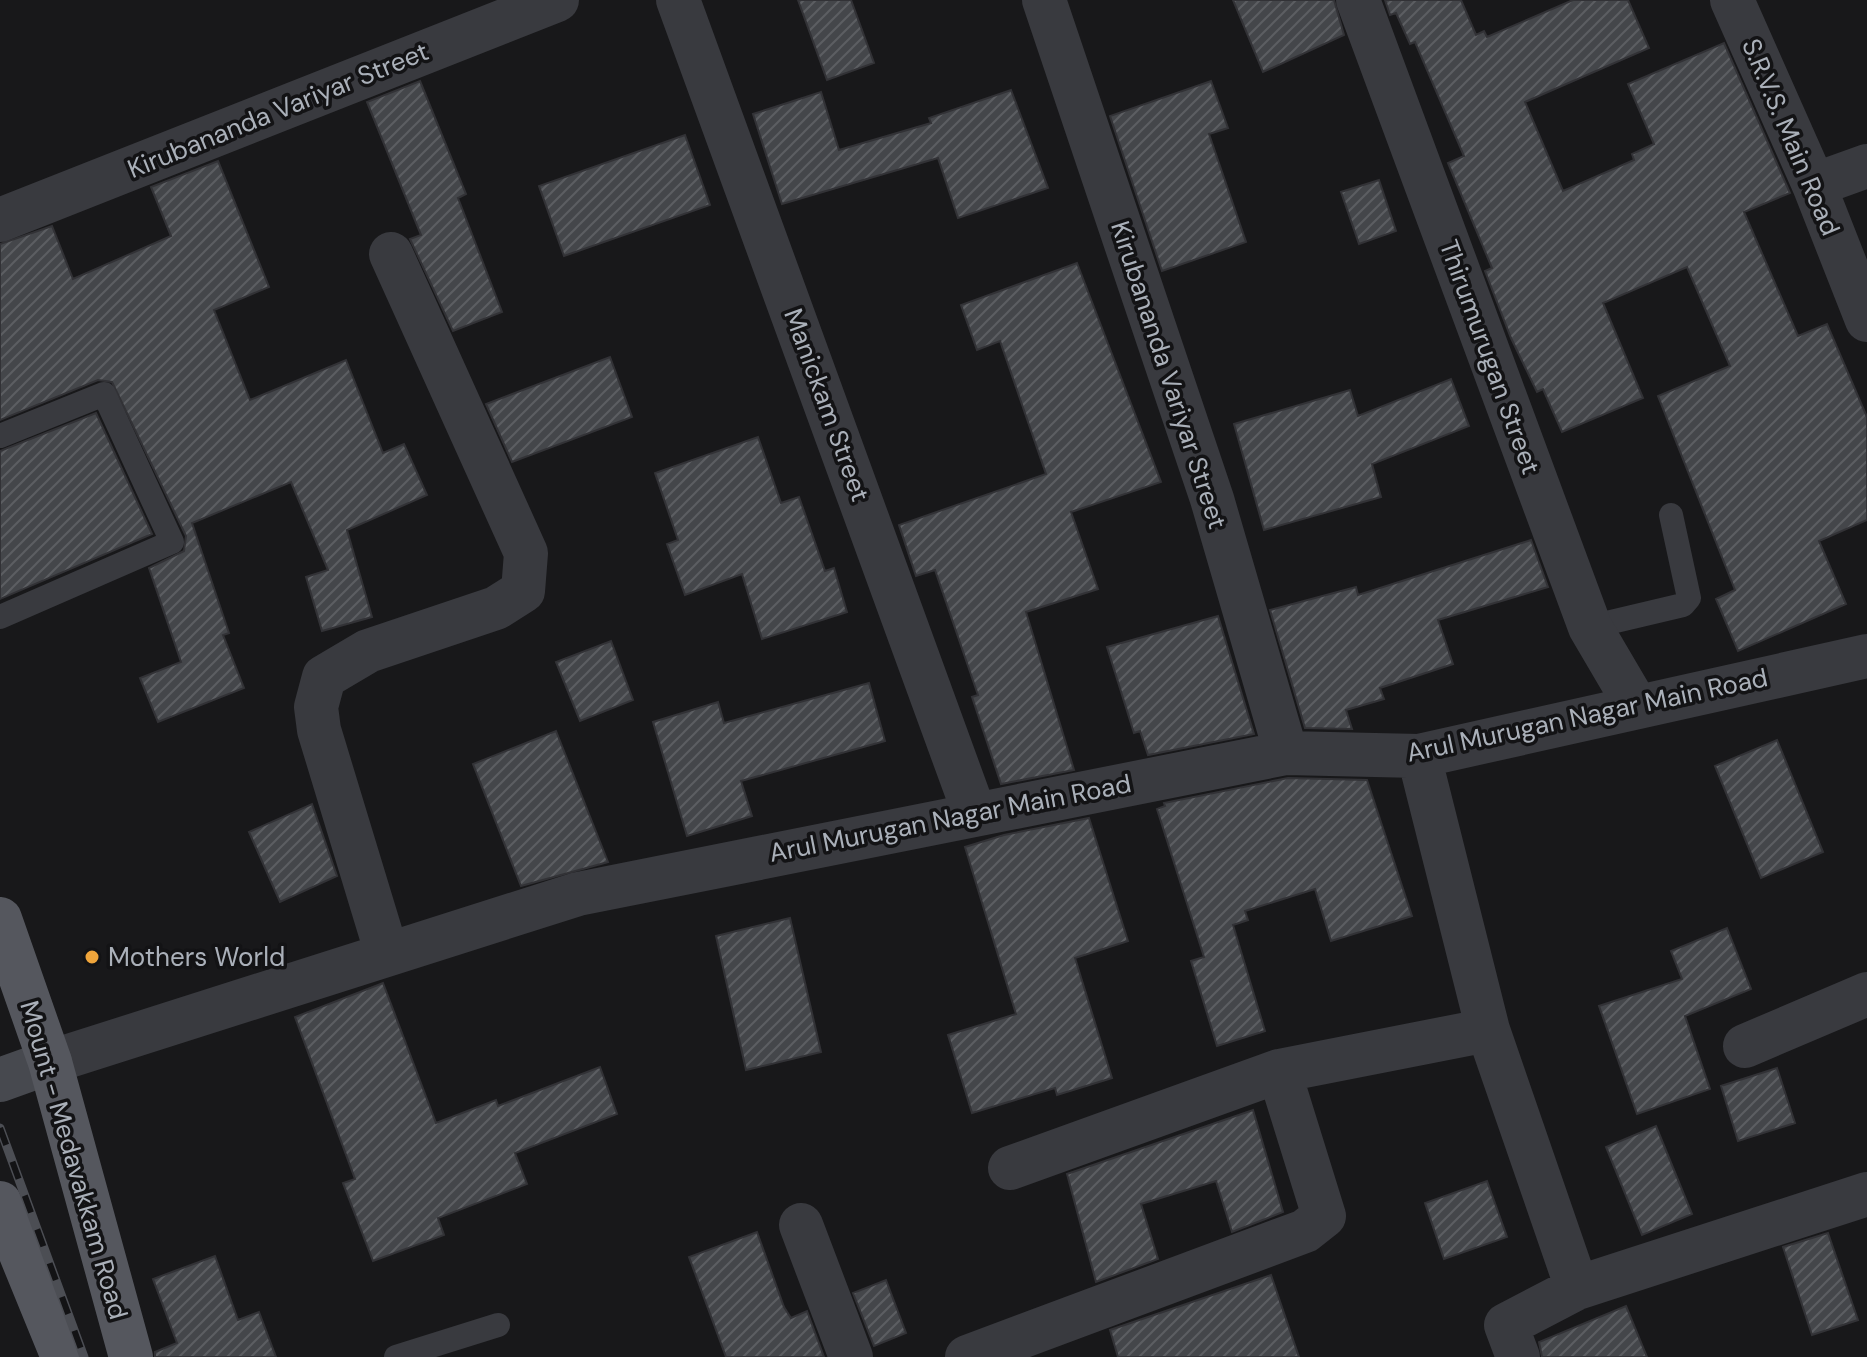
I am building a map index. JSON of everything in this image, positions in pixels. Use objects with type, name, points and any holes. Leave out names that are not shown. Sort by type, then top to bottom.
[{"type":"main road","name":"Mount - Medavakkam Road","points":[[0,919],[50,1062],[131,1357]]},
{"type":"main road","points":[[0,1203],[63,1357]]},
{"type":"street","name":"Kirubananda Variyar Street","points":[[0,220],[557,0]]},
{"type":"street","name":"Manickam Street","points":[[678,0],[974,812]]},
{"type":"street","name":"Kirubananda Variyar Street","points":[[1044,0],[1212,499],[1286,753]]},
{"type":"street","name":"Thirumurugan Street","points":[[1358,0],[1590,627],[1637,707]]},
{"type":"street","name":"S.R.V.S. Main Road","points":[[1732,0],[1814,185],[1867,320]]},
{"type":"street","points":[[1814,185],[1867,166]]},
{"type":"street","points":[[387,954],[319,730],[316,707],[324,677],[368,651],[496,608],[523,591],[526,553],[391,254]]},
{"type":"street","name":"Arul Murugan Nagar Main Road","points":[[50,1062],[578,894],[974,812],[1286,753],[1419,756],[1867,656]]},
{"type":"street","points":[[1419,756],[1488,1030],[1577,1288]]},
{"type":"street","points":[[1745,1046],[1867,994]]},
{"type":"street","points":[[1010,1168],[1279,1071],[1488,1030]]},
{"type":"street","points":[[0,1080],[50,1062]]},
{"type":"street","points":[[967,1357],[1305,1231],[1324,1216],[1279,1071]]},
{"type":"street","points":[[1518,1357],[1506,1325],[1577,1288],[1863,1206]]},
{"type":"street","points":[[801,1225],[851,1357]]},
{"type":"lane","points":[[0,436],[104,394],[172,542],[0,617]]},
{"type":"lane","points":[[1590,627],[1683,605],[1689,598],[1671,515]]},
{"type":"lane","points":[[396,1357],[498,1325]]},
{"type":"building","points":[[798,0],[851,0],[874,63],[827,80]]},
{"type":"building","points":[[1233,0],[1334,0],[1344,35],[1263,72]]},
{"type":"building","points":[[1385,0],[1461,0],[1476,35],[1484,31],[1487,37],[1573,0],[1628,0],[1649,48],[1525,102],[1563,191],[1634,160],[1632,154],[1654,144],[1628,84],[1724,43],[1790,193],[1744,212],[1798,336],[1827,324],[1867,417],[1867,520],[1819,541],[1846,604],[1738,651],[1716,599],[1735,590],[1658,396],[1730,366],[1687,267],[1603,303],[1643,398],[1562,432],[1543,389],[1537,392],[1511,338],[1485,271],[1492,268],[1448,163],[1464,156],[1415,42],[1410,44],[1396,13],[1390,15]]},
{"type":"building","points":[[420,81],[466,194],[458,198],[502,312],[453,331],[410,239],[421,235],[367,102]]},
{"type":"building","points":[[1211,81],[1228,128],[1209,134],[1246,242],[1162,271],[1110,116]]},
{"type":"building","points":[[1011,90],[1048,188],[958,218],[938,158],[782,204],[753,114],[821,92],[839,150],[931,123],[929,118]]},
{"type":"building","points":[[685,135],[710,205],[564,256],[539,186]]},
{"type":"building","points":[[218,161],[269,287],[214,310],[250,400],[346,360],[383,453],[404,444],[427,495],[347,530],[372,617],[322,631],[306,577],[328,570],[291,482],[192,523],[229,633],[223,635],[244,688],[158,722],[140,678],[181,662],[149,568],[184,551],[186,536],[112,382],[98,380],[0,420],[0,244],[52,226],[73,279],[171,236],[151,187]]},
{"type":"building","points":[[1379,180],[1396,231],[1359,244],[1341,192]]},
{"type":"building","points":[[1077,263],[1161,482],[1071,512],[1098,589],[1026,612],[1074,770],[1001,784],[972,697],[978,695],[935,570],[916,576],[899,525],[1046,474],[1000,341],[977,350],[961,305]]},
{"type":"building","points":[[610,357],[632,417],[512,462],[486,404]]},
{"type":"building","points":[[1451,379],[1469,426],[1372,464],[1381,497],[1264,530],[1234,424],[1350,390],[1358,416]]},
{"type":"building","points":[[96,413],[152,534],[0,599],[0,451]]},
{"type":"building","points":[[758,437],[781,503],[799,497],[825,571],[834,568],[847,612],[762,639],[742,574],[685,595],[667,544],[678,540],[655,473]]},
{"type":"building","points":[[1531,540],[1548,587],[1438,620],[1453,664],[1380,688],[1384,699],[1346,710],[1352,729],[1305,728],[1270,610],[1356,587],[1358,595]]},
{"type":"building","points":[[1218,616],[1254,734],[1148,755],[1140,731],[1134,733],[1107,647]]},
{"type":"building","points":[[611,641],[633,700],[580,721],[556,662]]},
{"type":"building","points":[[869,683],[885,741],[741,781],[752,816],[687,836],[653,722],[718,702],[724,723]]},
{"type":"building","points":[[556,731],[608,862],[521,886],[473,764]]},
{"type":"building","points":[[1777,740],[1823,852],[1761,878],[1715,766]]},
{"type":"building","points":[[1288,778],[1367,780],[1412,916],[1331,941],[1315,889],[1245,911],[1248,920],[1233,925],[1265,1031],[1217,1046],[1191,961],[1204,957],[1157,809],[1165,806],[1164,803]]},
{"type":"building","points":[[312,804],[337,876],[280,902],[249,832]]},
{"type":"building","points":[[1089,818],[1128,941],[1075,958],[1112,1078],[1057,1095],[1055,1088],[972,1113],[948,1035],[1016,1014],[965,847],[1004,835]]},
{"type":"building","points":[[790,918],[821,1052],[746,1070],[716,936]]},
{"type":"building","points":[[1727,928],[1751,989],[1685,1016],[1710,1089],[1637,1114],[1599,1006],[1682,979],[1671,951]]},
{"type":"building","points":[[383,983],[436,1123],[496,1100],[498,1106],[600,1067],[617,1114],[515,1153],[527,1184],[438,1218],[444,1235],[373,1261],[343,1183],[355,1179],[295,1017]]},
{"type":"building","points":[[1777,1068],[1795,1123],[1738,1141],[1721,1086]]},
{"type":"building","points":[[1253,1110],[1283,1212],[1232,1232],[1216,1181],[1141,1204],[1158,1259],[1096,1282],[1067,1174]]},
{"type":"building","points":[[1656,1126],[1692,1214],[1642,1235],[1606,1147]]},
{"type":"building","points":[[1487,1181],[1507,1237],[1444,1259],[1425,1203]]},
{"type":"building","points":[[757,1232],[784,1307],[791,1318],[807,1311],[824,1357],[726,1357],[689,1257]]},
{"type":"building","points":[[1828,1233],[1858,1320],[1812,1335],[1783,1247]]},
{"type":"building","points":[[215,1256],[238,1320],[259,1312],[276,1357],[155,1357],[155,1352],[177,1343],[153,1279]]},
{"type":"building","points":[[1271,1275],[1299,1357],[1118,1357],[1110,1330]]},
{"type":"building","points":[[886,1280],[906,1333],[874,1346],[853,1293]]},
{"type":"building","points":[[1626,1306],[1647,1357],[1542,1357],[1539,1342]]},
{"type":"railway","points":[[0,1128],[84,1357]]},
{"type":"place","name":"Mothers World","points":[[92,957]]}]
